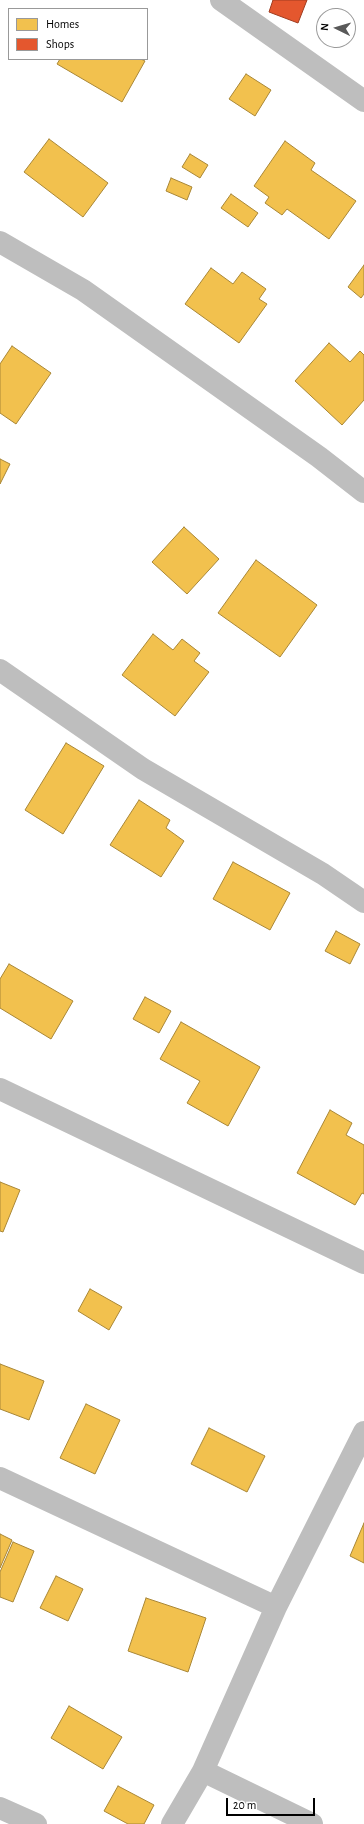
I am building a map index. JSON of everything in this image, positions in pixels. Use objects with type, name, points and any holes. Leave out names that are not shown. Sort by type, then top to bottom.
[{"type":"street","points":[[221,0],[364,101]]},
{"type":"street","points":[[0,242],[83,290],[319,456],[364,492]]},
{"type":"street","points":[[0,670],[143,769],[323,874],[364,902]]},
{"type":"street","points":[[0,1089],[364,1263]]},
{"type":"street","points":[[172,1824],[203,1771],[276,1607],[364,1432]]},
{"type":"street","points":[[0,1478],[276,1607]]},
{"type":"street","points":[[203,1771],[312,1824]]},
{"type":"street","points":[[0,1808],[36,1824]]},
{"type":"building: Homes","points":[[59,60],[145,61],[122,102],[57,64]]},
{"type":"building: Homes","points":[[246,74],[271,90],[255,116],[229,99]]},
{"type":"building: Homes","points":[[49,139],[108,183],[83,217],[24,172]]},
{"type":"building: Homes","points":[[285,141],[315,163],[311,170],[356,201],[329,239],[287,209],[282,215],[265,203],[269,197],[254,186]]},
{"type":"building: Homes","points":[[190,154],[208,165],[200,178],[182,167]]},
{"type":"building: Homes","points":[[171,178],[192,187],[187,200],[166,191]]},
{"type":"building: Homes","points":[[231,194],[258,213],[248,227],[221,208]]},
{"type":"building: Homes","points":[[364,265],[364,294],[361,298],[348,287]]},
{"type":"building: Homes","points":[[211,268],[233,284],[242,272],[266,289],[259,299],[267,304],[239,343],[185,304]]},
{"type":"building: Homes","points":[[329,343],[350,362],[360,351],[364,355],[364,400],[342,425],[295,381]]},
{"type":"building: Homes","points":[[12,346],[51,373],[16,424],[0,413],[0,364]]},
{"type":"building: Homes","points":[[0,459],[10,464],[0,484]]},
{"type":"building: Homes","points":[[184,527],[219,559],[187,594],[152,562]]},
{"type":"building: Homes","points":[[256,560],[317,605],[280,657],[218,613]]},
{"type":"building: Homes","points":[[153,634],[173,650],[182,639],[200,653],[194,661],[209,672],[175,716],[122,675]]},
{"type":"building: Homes","points":[[66,743],[104,766],[63,834],[25,810]]},
{"type":"building: Homes","points":[[139,800],[170,820],[166,828],[184,841],[161,877],[110,845]]},
{"type":"building: Homes","points":[[233,862],[290,893],[270,930],[213,899]]},
{"type":"building: Homes","points":[[336,931],[360,944],[350,964],[325,951]]},
{"type":"building: Homes","points":[[9,964],[73,1001],[51,1039],[0,1008],[0,979]]},
{"type":"building: Homes","points":[[145,997],[171,1011],[159,1033],[133,1019]]},
{"type":"building: Homes","points":[[181,1022],[260,1067],[228,1126],[187,1103],[200,1081],[160,1059]]},
{"type":"building: Homes","points":[[330,1110],[352,1123],[346,1135],[364,1145],[364,1194],[362,1193],[355,1205],[297,1173]]},
{"type":"building: Homes","points":[[0,1182],[20,1190],[3,1232],[0,1231]]},
{"type":"building: Homes","points":[[90,1289],[122,1307],[109,1330],[78,1311]]},
{"type":"building: Homes","points":[[0,1364],[44,1381],[29,1420],[0,1409]]},
{"type":"building: Homes","points":[[86,1404],[120,1420],[95,1474],[60,1458]]},
{"type":"building: Homes","points":[[209,1428],[265,1456],[247,1492],[191,1464]]},
{"type":"building: Homes","points":[[364,1523],[364,1563],[350,1556]]},
{"type":"building: Homes","points":[[0,1534],[12,1540],[0,1568]]},
{"type":"building: Homes","points":[[13,1542],[34,1551],[13,1602],[0,1597],[0,1572]]},
{"type":"building: Homes","points":[[56,1576],[83,1589],[68,1621],[40,1608]]},
{"type":"building: Homes","points":[[146,1598],[206,1618],[188,1672],[128,1651]]},
{"type":"building: Homes","points":[[69,1706],[122,1737],[103,1769],[51,1738]]},
{"type":"building: Homes","points":[[118,1786],[154,1805],[144,1824],[128,1824],[104,1811]]},
{"type":"building: Shops","points":[[273,0],[307,0],[298,23],[269,12]]}]
